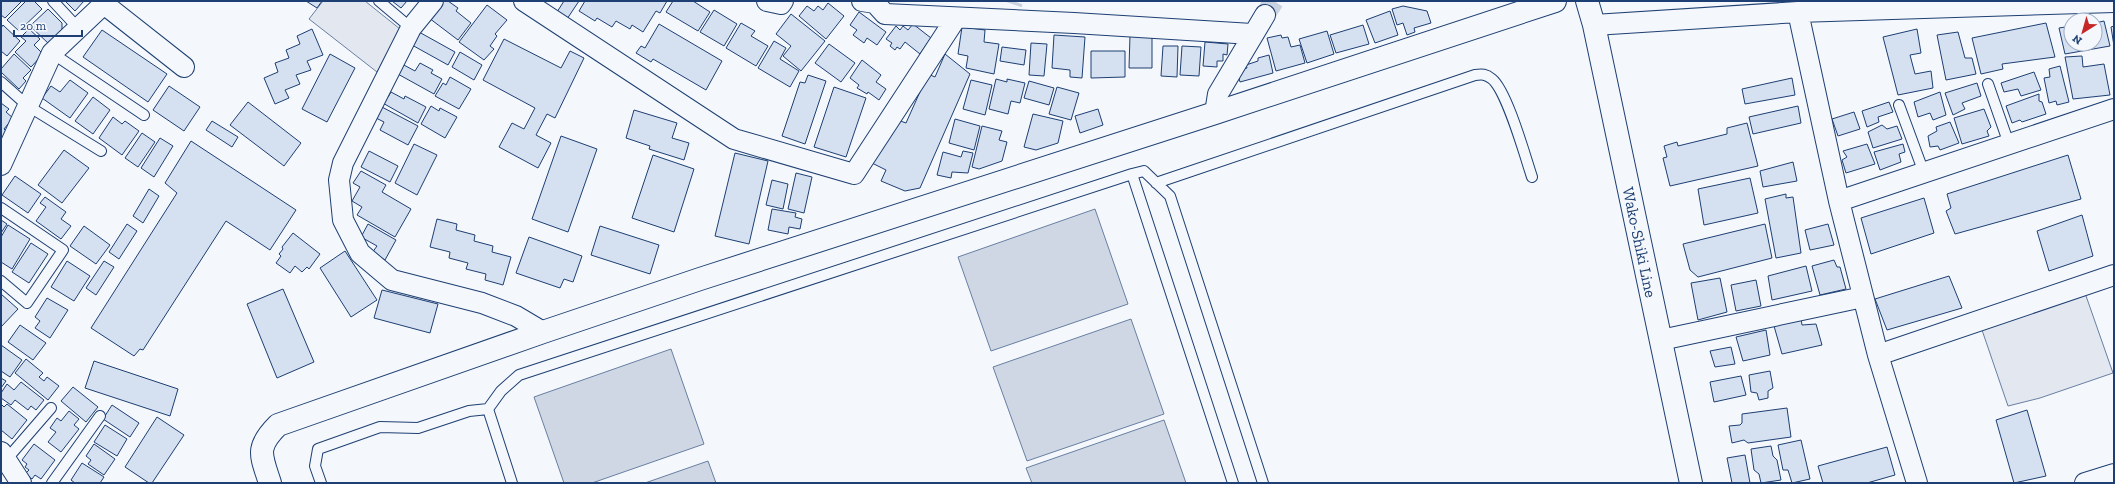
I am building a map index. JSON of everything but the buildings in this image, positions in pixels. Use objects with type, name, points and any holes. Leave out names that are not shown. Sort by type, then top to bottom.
[{"type":"street","points":[[433,1],[411,28],[343,163],[339,180],[343,220],[360,253],[392,280],[482,303],[516,316],[543,332]]},
{"type":"street","points":[[524,1],[734,139],[854,174],[956,18]]},
{"type":"street","points":[[767,1],[781,4],[783,1]]},
{"type":"street","points":[[862,1],[875,3],[885,14],[1252,34]]},
{"type":"street","points":[[270,483],[260,453],[267,437],[278,425],[543,332],[700,279],[1215,113],[1555,1]]},
{"type":"street","name":"Wako-Shiki Line","points":[[1587,1],[1594,25],[1691,483]]},
{"type":"street","points":[[1,166],[52,53],[106,2],[184,67]]},
{"type":"street","points":[[1594,25],[1798,12],[2114,2]]},
{"type":"street","points":[[1000,20],[1012,4]]},
{"type":"street","points":[[1798,12],[1839,201],[1863,297],[1878,355],[1917,483]]},
{"type":"street","points":[[1215,113],[1218,94],[1252,34],[1265,15]]},
{"type":"street","points":[[1839,201],[2114,109]]},
{"type":"street","points":[[1878,355],[2114,275]]},
{"type":"street","points":[[1661,340],[1863,297]]},
{"type":"street","points":[[4,456],[21,483]]},
{"type":"street","points":[[2085,483],[2114,474]]},
{"type":"lane","points":[[53,1],[78,28]]},
{"type":"lane","points":[[378,1],[411,28]]},
{"type":"lane","points":[[52,53],[144,115]]},
{"type":"lane","points":[[1156,183],[1474,75],[1484,74],[1493,79],[1504,97],[1532,177]]},
{"type":"lane","points":[[1,82],[28,106],[101,151]]},
{"type":"lane","points":[[1988,84],[2009,144]]},
{"type":"lane","points":[[1899,105],[1924,173]]},
{"type":"lane","points":[[321,483],[315,466],[318,449],[380,428],[418,428],[469,411],[488,409],[501,391],[518,375],[1144,171],[1170,196],[1263,483]]},
{"type":"lane","points":[[1132,174],[1233,483]]},
{"type":"lane","points":[[1,208],[63,250],[27,303],[1,281]]},
{"type":"lane","points":[[4,456],[51,408]]},
{"type":"lane","points":[[488,409],[512,483]]},
{"type":"lane","points":[[52,483],[100,416]]},
{"type":"shaded area","points":[[323,1],[365,1],[400,29],[377,72],[309,19]]},
{"type":"shaded area","points":[[1095,209],[1128,304],[991,351],[958,257]]},
{"type":"shaded area","points":[[2085,293],[2113,373],[2040,398],[2008,406],[1982,330]]},
{"type":"shaded area","points":[[1131,319],[1164,414],[1027,461],[993,367]]},
{"type":"shaded area","points":[[671,349],[704,444],[592,483],[564,483],[534,397]]},
{"type":"shaded area","points":[[1164,420],[1186,483],[1032,483],[1026,468]]},
{"type":"shaded area","points":[[708,461],[716,483],[645,483]]},
{"type":"tunnel","points":[[1265,15],[1274,1]]}]
